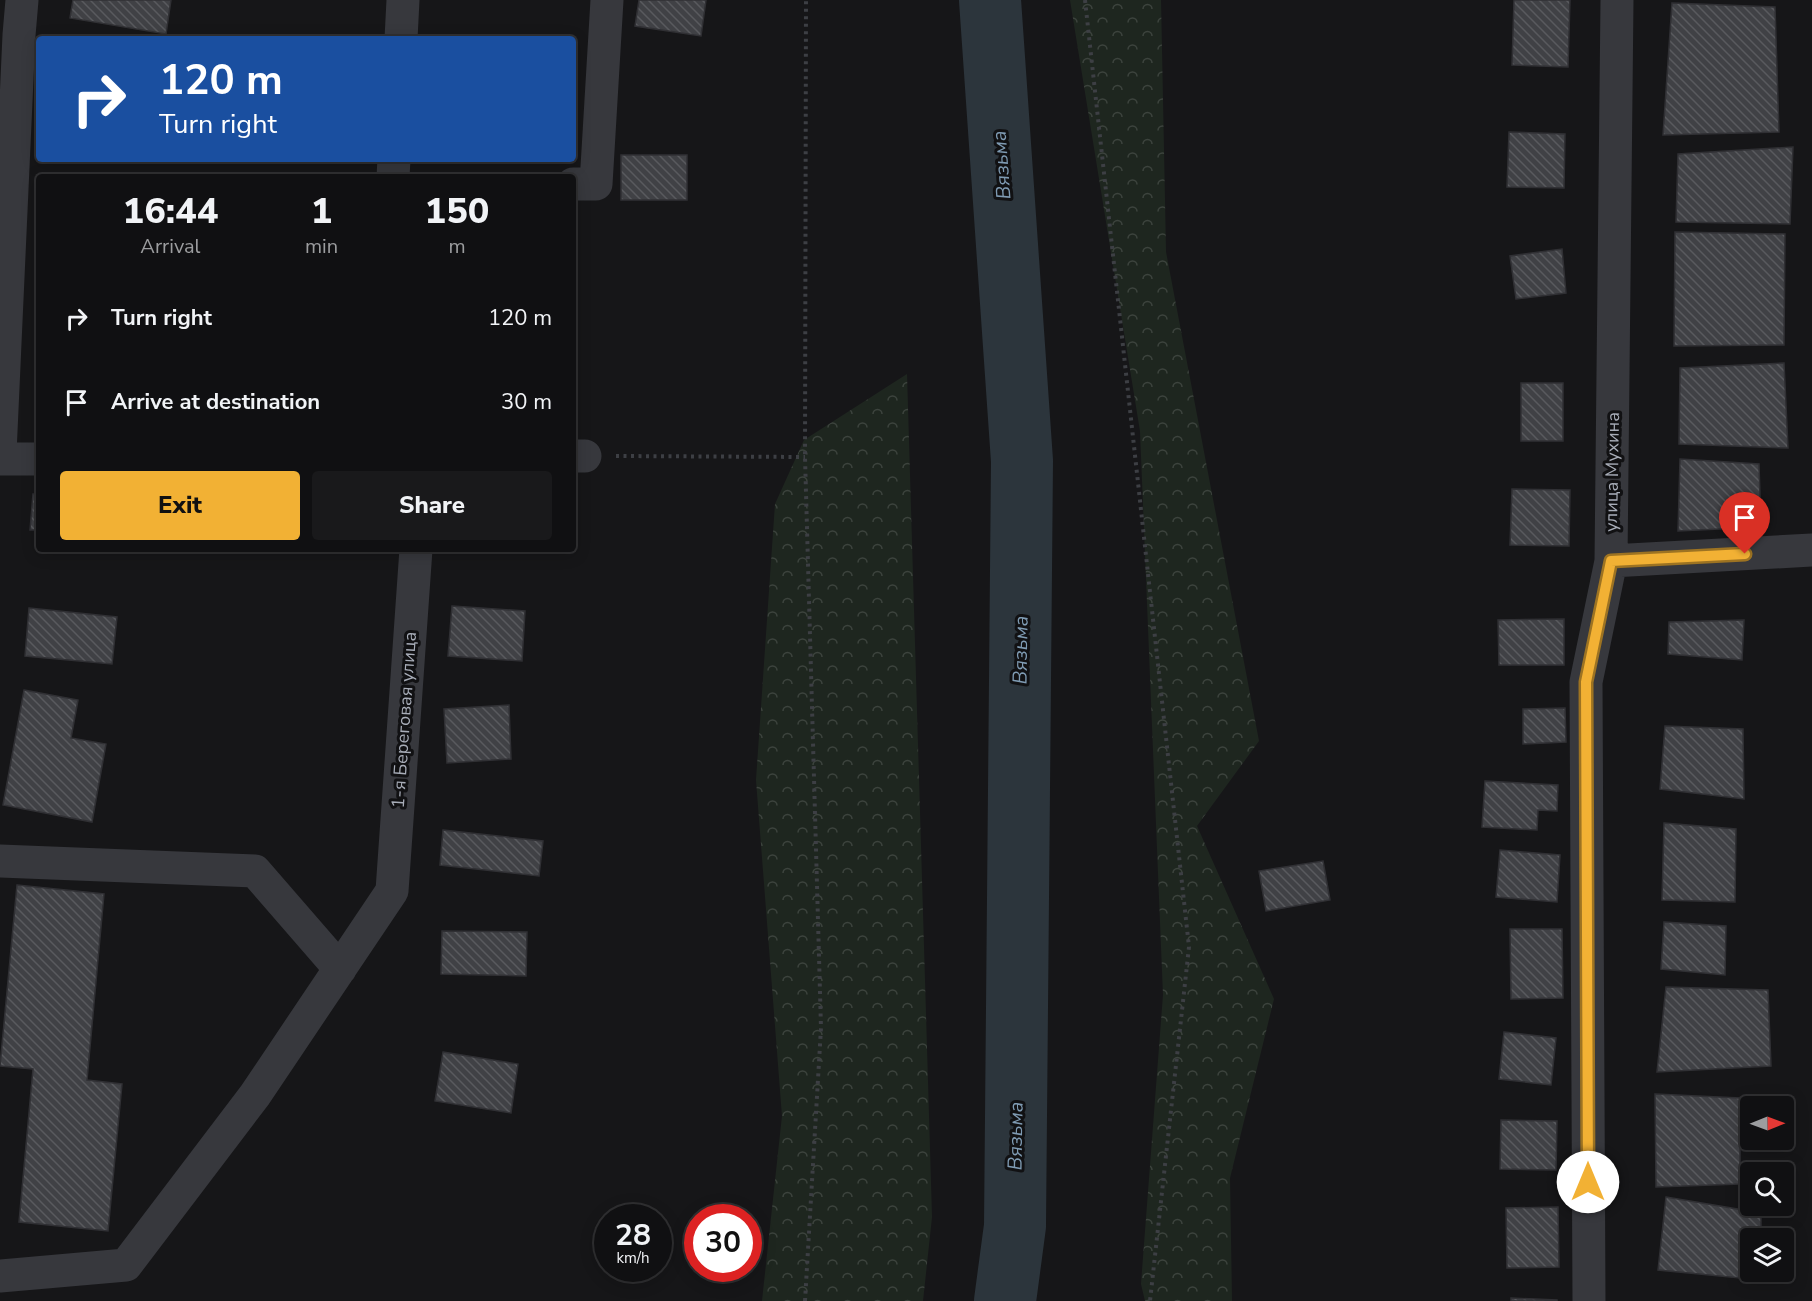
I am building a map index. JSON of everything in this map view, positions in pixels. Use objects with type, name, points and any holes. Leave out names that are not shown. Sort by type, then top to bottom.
[{"type":"street","points":[[0,453],[22,0]]},
{"type":"street","points":[[401,36],[403,0]]},
{"type":"street","points":[[576,184],[596,183],[607,0]]},
{"type":"street","name":"улица Мухина","points":[[1589,1301],[1586,682],[1611,561],[1617,0]]},
{"type":"street","points":[[0,459],[36,459]]},
{"type":"street","points":[[1611,561],[1812,550]]},
{"type":"street","name":"1-я Береговая улица","points":[[340,969],[392,891],[416,552]]},
{"type":"street","points":[[0,861],[255,871],[340,969],[255,1095],[126,1265],[0,1276]]},
{"type":"path","points":[[805,1301],[821,1028],[804,457],[806,0]]},
{"type":"path","points":[[1085,0],[1189,947],[1150,1301]]},
{"type":"path","points":[[579,456],[804,457]]},
{"type":"green space","points":[[1070,0],[1161,0],[1166,252],[1259,741],[1197,826],[1274,999],[1230,1178],[1232,1301],[1145,1301],[1141,1284],[1163,995],[1140,431]]},
{"type":"green space","points":[[907,374],[932,1217],[923,1301],[762,1301],[782,1116],[756,780],[775,504],[804,440]]},
{"type":"building","points":[[73,0],[171,0],[166,34],[70,18]]},
{"type":"building","points":[[639,0],[706,0],[701,36],[635,26]]},
{"type":"building","points":[[1514,0],[1570,0],[1568,67],[1512,65]]},
{"type":"building","points":[[1672,3],[1775,7],[1779,132],[1663,135]]},
{"type":"building","points":[[1509,132],[1565,134],[1564,188],[1507,187]]},
{"type":"building","points":[[1793,147],[1790,224],[1676,222],[1678,154]]},
{"type":"building","points":[[621,155],[687,155],[687,200],[621,200]]},
{"type":"building","points":[[1675,232],[1785,234],[1784,345],[1674,346]]},
{"type":"building","points":[[1562,249],[1566,293],[1516,299],[1510,256]]},
{"type":"building","points":[[1784,363],[1788,448],[1679,444],[1680,368]]},
{"type":"building","points":[[1521,383],[1563,383],[1563,441],[1521,441]]},
{"type":"building","points":[[1680,459],[1759,464],[1761,527],[1678,531]]},
{"type":"building","points":[[1512,489],[1570,490],[1569,546],[1510,545]]},
{"type":"building","points":[[33,494],[36,494],[36,530],[30,530]]},
{"type":"building","points":[[452,606],[525,611],[522,661],[448,656]]},
{"type":"building","points":[[29,608],[117,617],[112,664],[25,656]]},
{"type":"building","points":[[1564,619],[1564,665],[1499,665],[1498,620]]},
{"type":"building","points":[[1744,620],[1742,660],[1668,654],[1669,622]]},
{"type":"building","points":[[24,690],[78,700],[71,738],[106,744],[92,822],[3,805]]},
{"type":"building","points":[[509,705],[511,759],[447,763],[444,709]]},
{"type":"building","points":[[1565,708],[1566,742],[1523,744],[1523,709]]},
{"type":"building","points":[[1665,726],[1743,729],[1744,799],[1660,789]]},
{"type":"building","points":[[1485,781],[1558,785],[1557,811],[1538,810],[1537,830],[1482,827]]},
{"type":"building","points":[[1664,823],[1736,829],[1735,902],[1662,900]]},
{"type":"building","points":[[443,830],[543,841],[539,876],[440,865]]},
{"type":"building","points":[[1500,850],[1560,855],[1557,902],[1496,897]]},
{"type":"building","points":[[1323,861],[1330,900],[1266,911],[1259,871]]},
{"type":"building","points":[[17,885],[104,894],[87,1080],[122,1084],[108,1231],[19,1222],[33,1069],[0,1066]]},
{"type":"building","points":[[1664,922],[1726,926],[1725,975],[1661,969]]},
{"type":"building","points":[[1510,929],[1562,929],[1563,998],[1511,999]]},
{"type":"building","points":[[442,931],[527,932],[526,976],[441,974]]},
{"type":"building","points":[[1666,987],[1768,990],[1771,1066],[1657,1072]]},
{"type":"building","points":[[1504,1032],[1556,1038],[1551,1085],[1499,1079]]},
{"type":"building","points":[[443,1052],[518,1064],[511,1113],[435,1101]]},
{"type":"building","points":[[1655,1094],[1740,1098],[1740,1184],[1656,1187]]},
{"type":"building","points":[[1501,1120],[1557,1121],[1556,1170],[1500,1169]]},
{"type":"building","points":[[1666,1197],[1740,1209],[1740,1216],[1761,1216],[1761,1228],[1740,1228],[1740,1278],[1658,1270]]},
{"type":"building","points":[[1558,1207],[1559,1267],[1507,1268],[1506,1208]]},
{"type":"building","points":[[1511,1298],[1557,1300],[1557,1301],[1511,1301]]},
{"type":"waterway","name":"Вязьма","points":[[990,0],[1022,461],[1015,1226],[1005,1301]]},
{"type":"route","points":[[1588,1182],[1586,682],[1611,561],[1745,554]]}]
